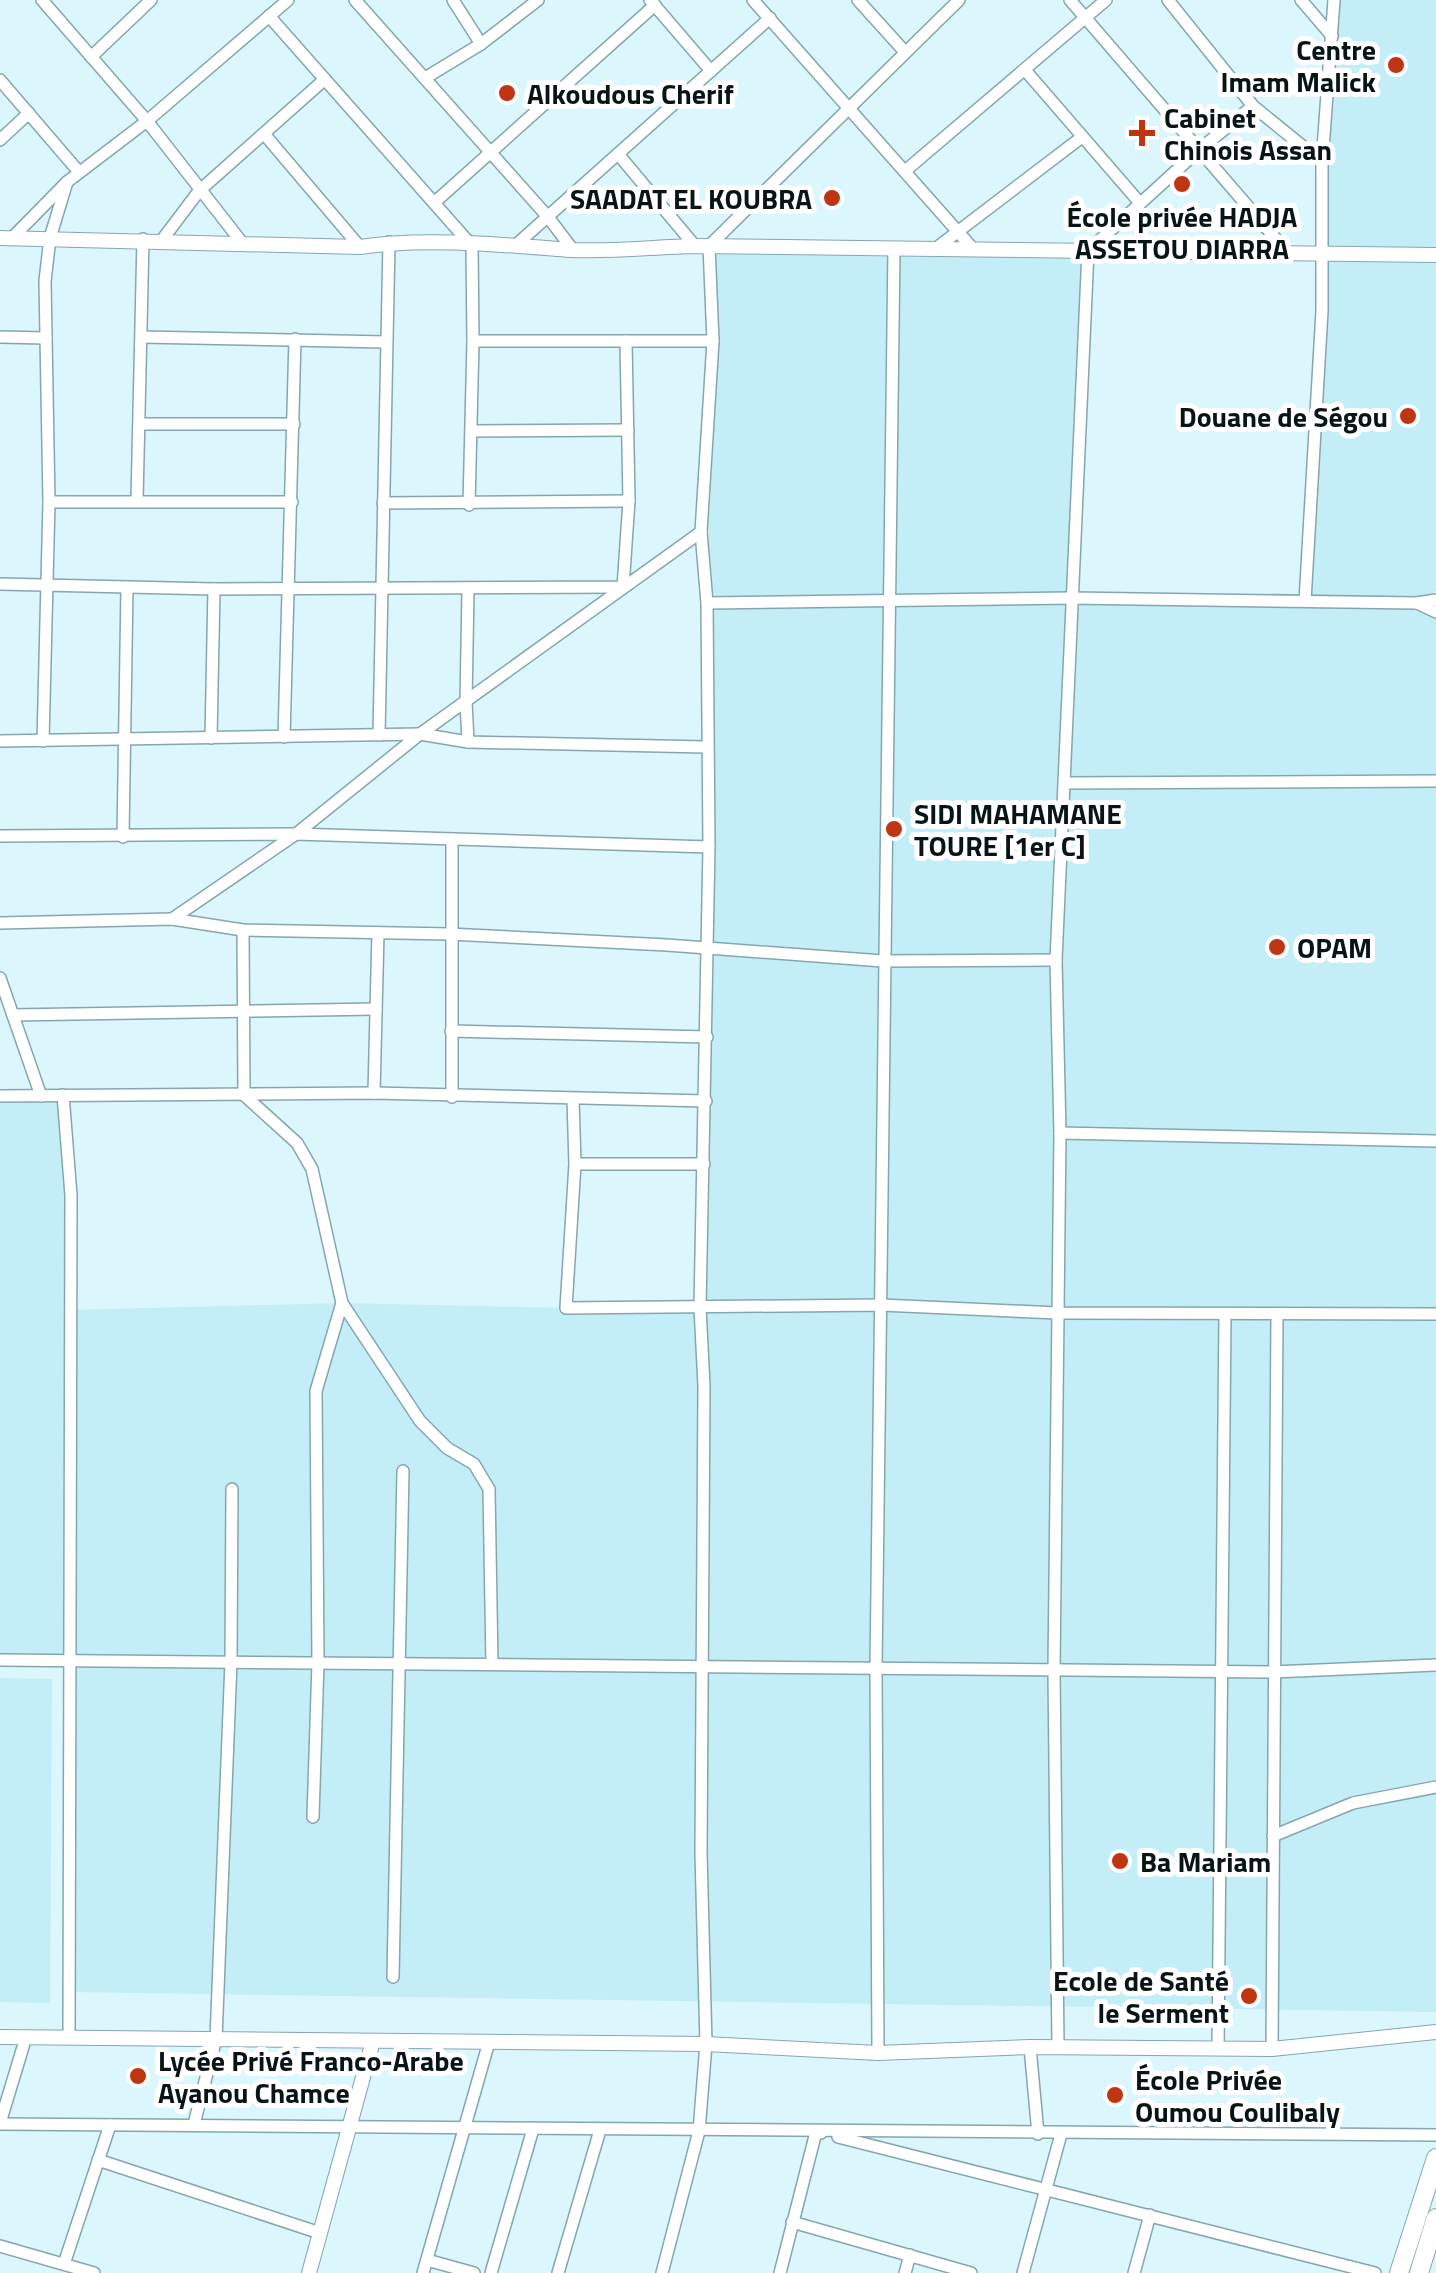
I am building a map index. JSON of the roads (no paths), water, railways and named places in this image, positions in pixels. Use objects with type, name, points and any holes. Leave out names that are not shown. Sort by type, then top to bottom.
[{"type":"highway","points":[[1399,2273],[1436,2158]]},
{"type":"highway","points":[[1419,2273],[1436,2218]]},
{"type":"street","points":[[42,0],[147,121],[242,244]]},
{"type":"street","points":[[91,57],[151,0]]},
{"type":"street","points":[[6,238],[79,172],[147,121],[288,0]]},
{"type":"street","points":[[355,0],[573,250]]},
{"type":"street","points":[[453,0],[481,44]]},
{"type":"street","points":[[425,78],[481,44],[538,0]]},
{"type":"street","points":[[753,0],[974,250]]},
{"type":"street","points":[[858,0],[906,52]]},
{"type":"street","points":[[702,246],[959,0]]},
{"type":"street","points":[[1070,0],[1288,253]]},
{"type":"street","points":[[905,171],[1106,0]]},
{"type":"street","points":[[1168,0],[1254,106],[1322,162]]},
{"type":"street","points":[[1301,0],[1332,36]]},
{"type":"street","points":[[1305,602],[1322,255],[1322,162],[1334,0]]},
{"type":"street","points":[[435,202],[652,3],[712,70]]},
{"type":"street","points":[[269,16],[472,246],[469,504]]},
{"type":"street","points":[[517,244],[770,18]]},
{"type":"street","points":[[1025,70],[1140,202]]},
{"type":"street","points":[[0,80],[79,172]]},
{"type":"street","points":[[162,240],[199,191],[324,80]]},
{"type":"street","points":[[1058,2047],[1054,1670],[1060,1133],[1056,960],[1088,251],[1200,148],[1254,106]]},
{"type":"street","points":[[0,140],[29,112]]},
{"type":"street","points":[[265,135],[360,247]]},
{"type":"street","points":[[935,248],[960,233],[1082,137]]},
{"type":"street","points":[[618,154],[702,246],[713,341],[702,532],[707,603],[708,847],[700,1307],[704,1386],[700,1666],[706,2044],[699,2130],[662,2273]]},
{"type":"street","points":[[43,741],[49,502],[45,281],[50,238],[68,182]]},
{"type":"street","points":[[6,238],[360,247],[389,242],[517,244],[573,250],[702,246],[1436,255]]},
{"type":"street","points":[[137,500],[143,239]]},
{"type":"street","points":[[379,735],[389,242]]},
{"type":"street","points":[[878,2053],[876,1668],[894,248]]},
{"type":"street","points":[[0,337],[46,338]]},
{"type":"street","points":[[142,337],[386,342]]},
{"type":"street","points":[[284,737],[295,339]]},
{"type":"street","points":[[473,341],[713,341]]},
{"type":"street","points":[[623,588],[628,501],[626,341]]},
{"type":"street","points":[[141,424],[294,424]]},
{"type":"street","points":[[471,431],[628,430]]},
{"type":"street","points":[[383,503],[628,501]]},
{"type":"street","points":[[49,502],[292,502]]},
{"type":"street","points":[[172,919],[296,834],[420,734],[702,532]]},
{"type":"street","points":[[0,584],[214,589],[623,588]]},
{"type":"street","points":[[123,837],[127,588]]},
{"type":"street","points":[[211,738],[214,589]]},
{"type":"street","points":[[468,590],[468,742]]},
{"type":"street","points":[[707,603],[1070,598],[1417,603],[1436,600]]},
{"type":"street","points":[[1417,603],[1436,612]]},
{"type":"street","points":[[0,741],[420,734],[468,742],[706,748]]},
{"type":"street","points":[[1065,783],[1436,781]]},
{"type":"street","points":[[0,836],[296,834],[708,847]]},
{"type":"street","points":[[452,838],[452,1097]]},
{"type":"street","points":[[0,923],[172,919],[243,930],[449,934],[883,962],[1056,960]]},
{"type":"street","points":[[243,930],[244,1094],[297,1142],[312,1168],[342,1302],[420,1421],[446,1448],[474,1464],[489,1489],[492,1664]]},
{"type":"street","points":[[374,1093],[378,932]]},
{"type":"street","points":[[0,978],[41,1096]]},
{"type":"street","points":[[13,1015],[376,1009]]},
{"type":"street","points":[[451,1031],[707,1036]]},
{"type":"street","points":[[0,1096],[374,1093],[706,1101]]},
{"type":"street","points":[[63,1095],[70,1195],[69,2038]]},
{"type":"street","points":[[573,1099],[575,1164],[566,1308],[882,1306],[1057,1314],[1436,1314]]},
{"type":"street","points":[[1060,1133],[1436,1141]]},
{"type":"street","points":[[575,1164],[704,1164]]},
{"type":"street","points":[[313,1818],[318,1664],[316,1391],[342,1302]]},
{"type":"street","points":[[1218,2049],[1225,1314]]},
{"type":"street","points":[[1272,2049],[1277,1315]]},
{"type":"street","points":[[392,1977],[403,1471]]},
{"type":"street","points":[[194,2124],[216,2039],[231,1662],[232,1489]]},
{"type":"street","points":[[0,1660],[1273,1672],[1436,1665]]},
{"type":"street","points":[[1272,1836],[1352,1803],[1436,1787]]},
{"type":"street","points":[[0,2037],[706,2044],[878,2053],[1030,2047],[1272,2049],[1436,2032]]},
{"type":"street","points":[[1419,2036],[1436,2042]]},
{"type":"street","points":[[26,2037],[0,2124],[1436,2135]]},
{"type":"street","points":[[309,2273],[373,2040]]},
{"type":"street","points":[[474,2273],[425,2266],[489,2042]]},
{"type":"street","points":[[1030,2047],[1038,2134]]},
{"type":"street","points":[[64,2264],[110,2125]]},
{"type":"street","points":[[492,2273],[533,2129]]},
{"type":"street","points":[[558,2273],[600,2130]]},
{"type":"street","points":[[816,2132],[1375,2273]]},
{"type":"street","points":[[780,2273],[816,2132]]},
{"type":"street","points":[[1022,2273],[1061,2134]]},
{"type":"street","points":[[98,2160],[320,2233]]},
{"type":"street","points":[[1134,2273],[1150,2215]]},
{"type":"street","points":[[792,2222],[971,2273]]},
{"type":"street","points":[[0,2246],[94,2273]]},
{"type":"street","points":[[906,2273],[910,2256]]},
{"type":"place","name":"Centre Imam Malick","points":[[1396,65]]},
{"type":"place","name":"Alkoudous Cherif","points":[[507,93]]},
{"type":"place","name":"Cabinet Chinois Assan","points":[[1142,133]]},
{"type":"place","name":"École privée HADJA ASSETOU DIARRA","points":[[1182,184]]},
{"type":"place","name":"SAADAT EL KOUBRA","points":[[832,198]]},
{"type":"place","name":"Douane de Ségou","points":[[1408,416]]},
{"type":"place","name":"SIDI MAHAMANE TOURE [1er C]","points":[[894,829]]},
{"type":"place","name":"OPAM","points":[[1277,947]]},
{"type":"place","name":"Ba Mariam","points":[[1120,1861]]},
{"type":"place","name":"Ecole de Santé le Serment","points":[[1249,1996]]},
{"type":"place","name":"Lycée Privé Franco-Arabe Ayanou Chamce","points":[[138,2076]]},
{"type":"place","name":"École Privée Oumou Coulibaly","points":[[1115,2095]]}]
